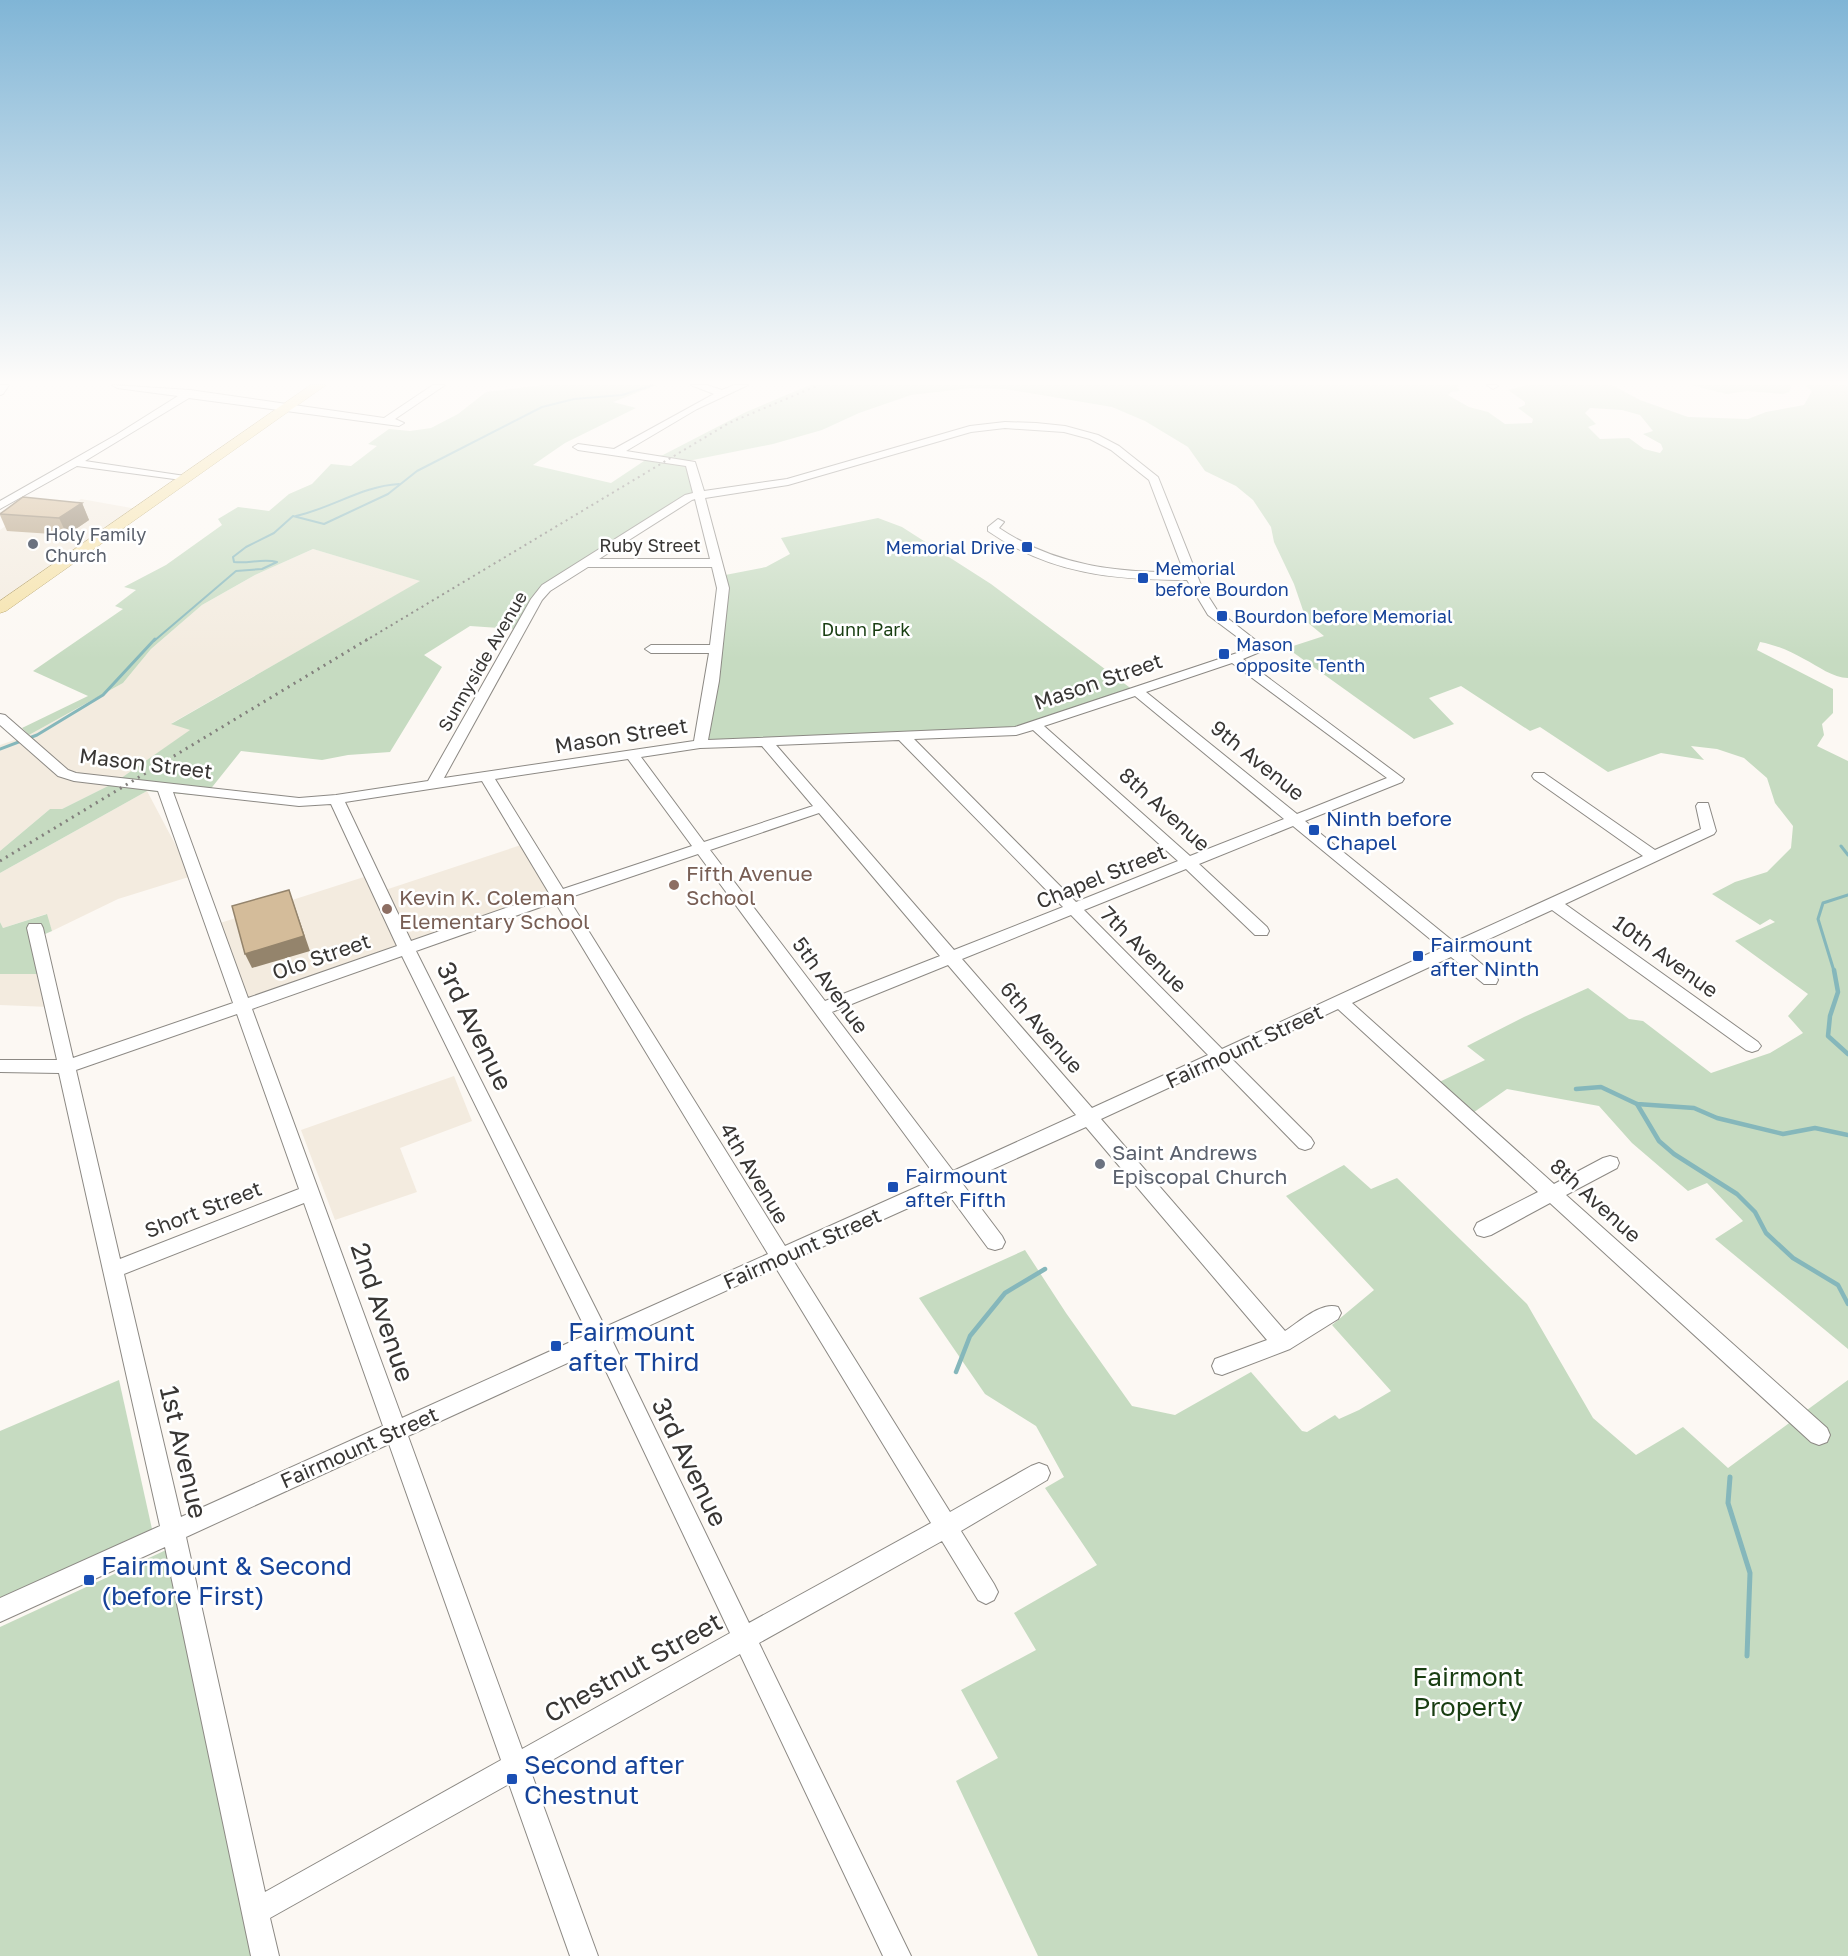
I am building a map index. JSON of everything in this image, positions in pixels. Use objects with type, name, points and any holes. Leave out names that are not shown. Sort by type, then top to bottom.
[{"type":"main road","points":[[0,608],[189,476]]},
{"type":"street","points":[[0,506],[52,476]]},
{"type":"street","points":[[166,476],[185,479]]},
{"type":"street","points":[[694,476],[723,588],[716,649],[700,744]]},
{"type":"street","name":"Sunnyside Avenue","points":[[433,785],[537,599],[546,588],[689,497],[788,482],[808,476]]},
{"type":"street","name":"Sunnyside Avenue","points":[[1152,476],[1192,576],[1212,612],[1261,649]]},
{"type":"street","points":[[998,522],[992,529],[1006,540],[1065,564],[1144,577],[1192,576]]},
{"type":"street","name":"Ruby Street","points":[[583,563],[717,563]]},
{"type":"street","points":[[651,649],[716,649]]},
{"type":"street","name":"Mason Street","points":[[0,718],[63,773],[74,777],[165,789],[298,802],[336,799],[700,744],[1016,731],[1261,649]]},
{"type":"street","name":"Chapel Street","points":[[820,1010],[1190,864],[1397,779],[1233,658]]},
{"type":"street","name":"9th Avenue","points":[[1136,690],[1490,980]]},
{"type":"street","name":"8th Avenue","points":[[1035,725],[1261,931]]},
{"type":"street","name":"7th Avenue","points":[[902,735],[1305,1143]]},
{"type":"street","name":"6th Avenue","points":[[765,741],[1283,1343]]},
{"type":"street","name":"5th Avenue","points":[[631,754],[995,1242]]},
{"type":"street","points":[[1539,776],[1653,856]]},
{"type":"street","name":"4th Avenue","points":[[486,777],[986,1592]]},
{"type":"street","name":"2nd Avenue","points":[[165,789],[584,1956]]},
{"type":"street","name":"3rd Avenue","points":[[336,799],[406,948],[602,1340],[897,1956]]},
{"type":"street","name":"Fairmount Street","points":[[0,1610],[394,1430],[602,1340],[1709,831],[1703,806]]},
{"type":"street","name":"Olo Street","points":[[0,1066],[67,1067],[560,895],[823,807]]},
{"type":"street","name":"10th Avenue","points":[[1554,903],[1752,1046]]},
{"type":"street","name":"1st Avenue","points":[[35,928],[173,1532],[265,1956]]},
{"type":"street","name":"8th Avenue","points":[[1341,1002],[1819,1435]]},
{"type":"street","points":[[1484,1229],[1610,1163]]},
{"type":"street","name":"Short Street","points":[[113,1270],[310,1193]]},
{"type":"street","points":[[1222,1366],[1283,1343],[1331,1313]]},
{"type":"street","name":"Chestnut Street","points":[[255,1912],[1039,1473]]},
{"type":"shaded area","points":[[81,499],[137,509],[0,605],[0,530],[11,522],[72,505]]},
{"type":"shaded area","points":[[313,549],[421,581],[172,723],[191,730],[114,783],[62,809],[50,809],[0,851],[0,745],[29,735],[123,683],[151,649],[202,605],[255,575]]},
{"type":"shaded area","points":[[147,791],[192,876],[118,899],[52,931],[46,914],[3,928],[0,922],[0,873]]},
{"type":"shaded area","name":"Kevin K. Coleman Elementary School","points":[[524,844],[554,894],[244,1001],[217,924],[367,876],[376,893]]},
{"type":"shaded area","points":[[0,974],[43,974],[49,1007],[0,1005]]},
{"type":"shaded area","points":[[454,1076],[472,1121],[400,1148],[417,1192],[335,1220],[301,1130]]},
{"type":"green space","points":[[319,476],[582,476],[611,483],[621,476],[695,476],[700,495],[688,497],[542,589],[514,629],[470,626],[424,655],[442,667],[390,752],[348,755],[322,760],[241,751],[205,796],[147,791],[0,873],[0,851],[50,809],[62,809],[114,783],[190,730],[171,724],[420,581],[313,549],[255,575],[202,605],[151,649],[123,683],[29,735],[22,728],[88,696],[33,671],[123,609],[115,606],[136,590],[124,587],[166,565],[222,525],[218,519],[238,507],[269,511],[289,494],[312,484]]},
{"type":"green space","points":[[1216,476],[1848,476],[1848,678],[1831,674],[1793,653],[1772,645],[1760,642],[1757,650],[1833,689],[1833,713],[1822,724],[1824,735],[1817,746],[1848,761],[1848,1349],[1715,1239],[1743,1221],[1707,1183],[1688,1191],[1632,1143],[1599,1106],[1507,1089],[1467,1117],[1431,1086],[1485,1060],[1467,1046],[1588,988],[1629,1019],[1643,1021],[1711,1073],[1770,1053],[1803,1033],[1788,1016],[1808,994],[1735,941],[1775,922],[1770,919],[1760,925],[1712,894],[1735,882],[1767,872],[1791,848],[1793,826],[1775,803],[1767,778],[1744,758],[1717,749],[1691,746],[1704,760],[1661,753],[1608,772],[1540,727],[1530,731],[1461,686],[1429,698],[1454,724],[1414,739],[1287,648],[1324,636],[1307,622],[1294,584],[1274,542],[1271,527],[1253,500],[1236,486]]},
{"type":"green space","name":"Dunn Park","points":[[878,518],[902,527],[991,584],[1133,690],[1011,729],[704,741],[720,576],[766,567],[790,554],[781,538]]},
{"type":"green space","points":[[47,914],[52,931],[36,938],[43,974],[0,974],[0,922],[3,928]]},
{"type":"green space","name":"Fairmont Property","points":[[1344,1165],[1371,1189],[1397,1178],[1527,1304],[1593,1418],[1636,1455],[1683,1427],[1728,1468],[1848,1380],[1848,1956],[1038,1956],[956,1781],[998,1758],[961,1690],[1036,1650],[1014,1613],[1097,1565],[1045,1488],[1064,1477],[1036,1426],[985,1394],[919,1298],[1025,1250],[1066,1313],[1132,1406],[1175,1415],[1251,1372],[1302,1431],[1307,1432],[1335,1415],[1339,1419],[1359,1410],[1391,1391],[1332,1325],[1374,1290],[1286,1196]]},
{"type":"green space","points":[[119,1380],[152,1529],[0,1598],[0,1431]]},
{"type":"green space","points":[[179,1544],[271,1956],[0,1956],[0,1627]]},
{"type":"building","points":[[23,497],[82,503],[59,518],[0,514]]},
{"type":"building","points":[[289,890],[304,936],[245,954],[232,906]]},
{"type":"waterway","points":[[154,641],[236,571],[262,569],[277,562],[234,562],[233,557],[246,547],[274,533],[293,516],[324,524],[388,494],[410,476]]},
{"type":"waterway","points":[[296,516],[372,489],[399,484]]},
{"type":"waterway","points":[[0,749],[37,735],[103,695],[155,639]]},
{"type":"waterway","points":[[1841,846],[1848,855]]},
{"type":"waterway","points":[[1834,971],[1818,919],[1823,903],[1848,895]]},
{"type":"waterway","points":[[1834,970],[1838,992],[1830,1016],[1828,1036],[1848,1054]]},
{"type":"waterway","points":[[1576,1089],[1601,1087],[1637,1104]]},
{"type":"waterway","points":[[1637,1104],[1694,1108],[1717,1118],[1783,1134],[1815,1128],[1848,1135]]},
{"type":"waterway","points":[[1637,1104],[1659,1141],[1674,1154],[1737,1194],[1755,1212],[1766,1233],[1793,1258],[1838,1285],[1848,1304]]},
{"type":"waterway","points":[[956,1372],[970,1336],[1005,1293],[1045,1269]]},
{"type":"waterway","points":[[1730,1477],[1728,1503],[1750,1573],[1747,1656]]},
{"type":"railway","points":[[365,641],[640,476]]},
{"type":"railway","points":[[0,861],[368,639]]},
{"type":"place","name":"Holy Family Church","points":[[33,544]]},
{"type":"place","name":"Memorial Drive","points":[[1027,547]]},
{"type":"place","name":"Memorial before Bourdon","points":[[1143,578]]},
{"type":"place","name":"Bourdon before Memorial","points":[[1222,616]]},
{"type":"place","name":"Mason opposite Tenth","points":[[1224,654]]},
{"type":"place","name":"Ninth before Chapel","points":[[1314,830]]},
{"type":"place","name":"Fifth Avenue School","points":[[674,885]]},
{"type":"place","name":"Kevin K. Coleman Elementary School","points":[[387,909]]},
{"type":"place","name":"Fairmount after Ninth","points":[[1418,956]]},
{"type":"place","name":"Saint Andrews Episcopal Church","points":[[1100,1164]]},
{"type":"place","name":"Fairmount after Fifth","points":[[893,1187]]},
{"type":"place","name":"Fairmount after Third","points":[[556,1346]]},
{"type":"place","name":"Fairmount & Second (before First)","points":[[89,1580]]},
{"type":"place","name":"Second after Chestnut","points":[[512,1779]]}]
